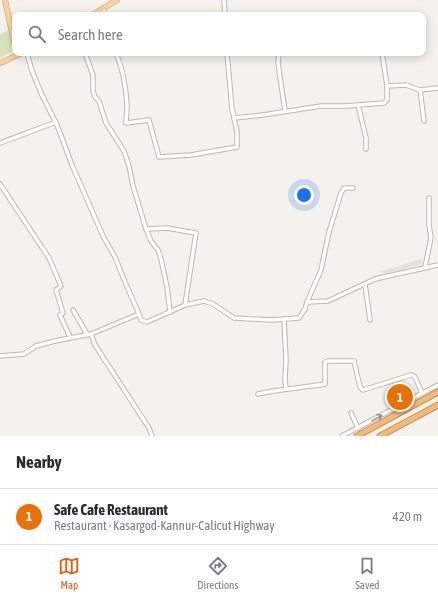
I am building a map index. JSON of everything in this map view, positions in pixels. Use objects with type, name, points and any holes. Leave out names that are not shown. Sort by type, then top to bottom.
[{"type":"highway","points":[[357,436],[438,392]]},
{"type":"highway","points":[[380,436],[438,405]]},
{"type":"main road","points":[[5,0],[12,32]]},
{"type":"main road","points":[[97,12],[117,0]]},
{"type":"main road","points":[[0,63],[15,56]]},
{"type":"street","points":[[224,0],[225,12]]},
{"type":"street","points":[[103,8],[104,12]]},
{"type":"street","points":[[28,56],[34,77],[56,122],[72,165],[103,236],[115,257],[142,320],[147,322],[185,304],[204,301],[213,304],[234,318],[299,318],[305,310],[321,270],[329,232],[341,193],[344,188],[353,188]]},
{"type":"street","points":[[86,56],[93,75],[93,91],[99,101],[106,123],[124,151],[146,229],[151,241],[158,250],[161,259],[167,287],[170,312]]},
{"type":"street","points":[[117,56],[121,64],[125,88],[127,104],[126,123],[150,120],[159,158],[191,155],[237,147],[237,132],[234,118],[227,56]]},
{"type":"street","points":[[278,56],[285,111]]},
{"type":"street","points":[[234,118],[263,116],[321,106],[346,106],[386,102],[387,86],[382,56]]},
{"type":"street","points":[[387,86],[406,85],[420,90],[438,88]]},
{"type":"street","points":[[420,90],[424,121]]},
{"type":"street","points":[[358,105],[366,138],[366,150]]},
{"type":"street","points":[[0,143],[56,122]]},
{"type":"street","points":[[0,184],[49,258],[61,286],[56,290],[63,313],[60,315],[70,338]]},
{"type":"street","points":[[425,267],[431,238],[429,225],[429,198]]},
{"type":"street","points":[[146,229],[167,228],[196,233],[185,304]]},
{"type":"street","points":[[307,302],[328,301],[375,279],[438,265]]},
{"type":"street","points":[[365,284],[370,320]]},
{"type":"street","points":[[73,310],[149,428],[152,436]]},
{"type":"street","points":[[0,356],[24,354],[36,346],[89,334],[139,314]]},
{"type":"street","points":[[284,319],[286,388]]},
{"type":"street","points":[[258,394],[286,388],[297,389],[325,384],[325,362],[354,360],[360,387],[363,390],[411,375],[415,377],[422,393]]},
{"type":"street","points":[[342,436],[438,385]]},
{"type":"street","points":[[351,413],[358,428]]},
{"type":"shaded area","points":[[421,259],[423,264],[383,275],[382,271]]},
{"type":"green space","points":[[8,31],[12,42],[12,52],[0,58],[0,34]]},
{"type":"place","name":"Safe Cafe Restaurant","points":[[400,397]]}]
